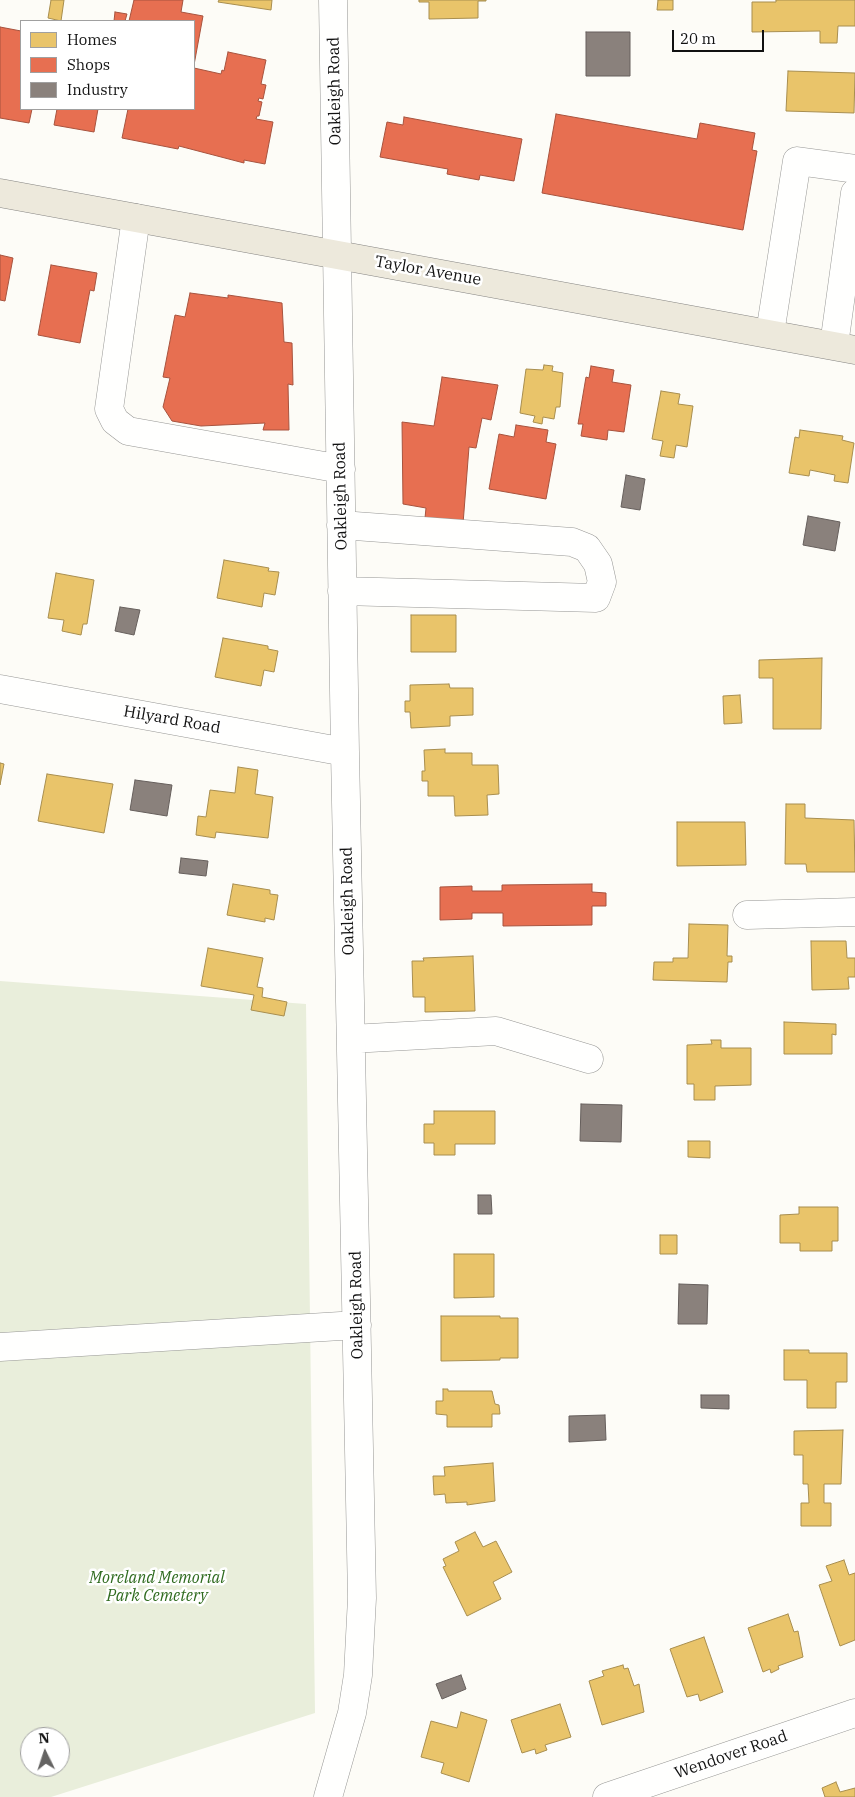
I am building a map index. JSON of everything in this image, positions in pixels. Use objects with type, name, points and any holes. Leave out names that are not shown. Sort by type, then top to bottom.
[{"type":"main road","name":"Taylor Avenue","points":[[0,193],[844,347]]},
{"type":"street","name":"Oakleigh Road","points":[[328,1797],[352,1713],[360,1644],[362,1598],[342,591],[333,0]]},
{"type":"street","points":[[770,333],[797,161],[855,169]]},
{"type":"street","points":[[844,347],[855,193]]},
{"type":"street","points":[[136,218],[109,409],[115,421],[128,431],[341,469]]},
{"type":"street","points":[[341,525],[572,542],[587,548],[598,564],[602,582],[596,598],[342,591]]},
{"type":"street","name":"Hilyard Road","points":[[0,689],[345,752]]},
{"type":"street","points":[[748,915],[855,912]]},
{"type":"street","points":[[351,1039],[496,1031],[589,1059]]},
{"type":"street","points":[[0,1347],[358,1325]]},
{"type":"street","name":"Wendover Road","points":[[607,1797],[855,1713]]},
{"type":"green space","name":"Moreland Memorial Park Cemetery","points":[[0,981],[306,1004],[315,1713],[51,1797],[0,1797]]},
{"type":"building: Homes","points":[[51,0],[64,0],[61,20],[48,18]]},
{"type":"building: Homes","points":[[219,0],[272,0],[271,10],[218,2]]},
{"type":"building: Homes","points":[[419,0],[486,1],[478,1],[478,18],[429,19],[429,2],[419,2]]},
{"type":"building: Homes","points":[[658,0],[673,0],[673,10],[657,10]]},
{"type":"building: Homes","points":[[776,0],[855,0],[855,26],[838,26],[837,43],[820,43],[820,31],[752,32],[752,2],[776,2]]},
{"type":"building: Homes","points":[[788,71],[855,73],[854,113],[786,111]]},
{"type":"building: Homes","points":[[544,365],[553,366],[552,371],[563,373],[560,407],[556,407],[554,419],[543,417],[542,424],[533,422],[535,416],[520,413],[526,369],[543,370]]},
{"type":"building: Homes","points":[[661,391],[680,394],[678,404],[693,406],[687,447],[676,445],[674,458],[660,456],[663,441],[652,439]]},
{"type":"building: Homes","points":[[800,430],[843,436],[842,440],[854,443],[848,483],[834,481],[835,475],[810,470],[809,476],[789,473],[795,437],[799,438]]},
{"type":"building: Homes","points":[[224,560],[269,568],[268,571],[279,572],[275,595],[264,593],[262,607],[217,598]]},
{"type":"building: Homes","points":[[56,573],[94,580],[87,624],[83,624],[81,635],[62,631],[64,620],[48,618]]},
{"type":"building: Homes","points":[[411,615],[456,615],[456,652],[411,652]]},
{"type":"building: Homes","points":[[223,638],[268,646],[268,649],[278,651],[274,672],[264,670],[261,686],[215,677]]},
{"type":"building: Homes","points":[[822,658],[821,729],[773,729],[773,678],[759,678],[759,660]]},
{"type":"building: Homes","points":[[449,684],[450,688],[473,688],[473,715],[450,716],[450,726],[411,728],[410,712],[405,712],[405,701],[410,701],[410,685]]},
{"type":"building: Homes","points":[[740,695],[742,723],[724,724],[723,696]]},
{"type":"building: Homes","points":[[445,749],[445,753],[472,753],[472,765],[498,765],[499,794],[487,795],[488,815],[455,816],[454,796],[428,796],[428,781],[422,781],[422,771],[425,771],[424,750]]},
{"type":"building: Homes","points":[[0,763],[4,764],[0,785]]},
{"type":"building: Homes","points":[[238,767],[258,770],[255,794],[273,797],[268,838],[216,832],[215,838],[196,835],[198,816],[206,817],[210,790],[235,793]]},
{"type":"building: Homes","points":[[47,774],[113,784],[104,833],[38,821]]},
{"type":"building: Homes","points":[[786,804],[805,804],[805,818],[854,820],[855,872],[807,872],[806,864],[785,864]]},
{"type":"building: Homes","points":[[677,822],[745,822],[746,865],[677,866]]},
{"type":"building: Homes","points":[[233,884],[270,890],[270,894],[278,895],[274,920],[265,918],[265,922],[227,915]]},
{"type":"building: Homes","points":[[689,924],[728,925],[727,956],[732,956],[732,962],[728,962],[727,982],[653,980],[654,962],[673,962],[673,958],[688,958]]},
{"type":"building: Homes","points":[[811,941],[846,941],[847,958],[855,958],[855,977],[848,977],[849,989],[812,990]]},
{"type":"building: Homes","points":[[208,948],[263,958],[257,987],[263,988],[262,997],[287,1002],[284,1016],[251,1010],[254,995],[201,986]]},
{"type":"building: Homes","points":[[473,956],[475,1011],[425,1012],[425,997],[413,997],[412,961],[424,961],[423,958]]},
{"type":"building: Homes","points":[[784,1022],[836,1024],[836,1035],[832,1034],[832,1054],[784,1054]]},
{"type":"building: Homes","points":[[711,1040],[721,1040],[721,1048],[751,1048],[751,1085],[715,1086],[715,1100],[694,1100],[694,1084],[687,1084],[687,1045],[712,1044]]},
{"type":"building: Homes","points":[[434,1111],[495,1111],[495,1144],[455,1144],[455,1155],[434,1155],[434,1143],[424,1143],[424,1124],[434,1124]]},
{"type":"building: Homes","points":[[688,1141],[710,1141],[710,1158],[688,1157]]},
{"type":"building: Homes","points":[[799,1207],[838,1207],[838,1241],[832,1241],[832,1251],[800,1251],[800,1243],[780,1243],[780,1215],[799,1214]]},
{"type":"building: Homes","points":[[660,1235],[677,1235],[677,1254],[660,1254]]},
{"type":"building: Homes","points":[[454,1254],[494,1254],[494,1297],[454,1298]]},
{"type":"building: Homes","points":[[441,1316],[500,1316],[500,1318],[518,1318],[518,1358],[441,1361]]},
{"type":"building: Homes","points":[[784,1350],[809,1350],[809,1353],[847,1353],[847,1382],[836,1382],[836,1408],[807,1408],[807,1380],[784,1380]]},
{"type":"building: Homes","points":[[443,1389],[448,1389],[448,1391],[492,1391],[495,1404],[499,1405],[500,1414],[492,1414],[492,1427],[447,1427],[447,1415],[436,1414],[436,1401],[443,1401]]},
{"type":"building: Homes","points":[[843,1430],[841,1484],[824,1484],[824,1503],[831,1503],[831,1526],[801,1526],[801,1503],[809,1503],[808,1484],[803,1484],[803,1455],[794,1455],[794,1431]]},
{"type":"building: Homes","points":[[493,1463],[495,1501],[467,1505],[467,1502],[446,1503],[445,1494],[434,1495],[433,1476],[445,1476],[444,1467]]},
{"type":"building: Homes","points":[[475,1532],[483,1547],[496,1541],[512,1572],[493,1582],[501,1599],[467,1616],[443,1567],[446,1566],[443,1559],[459,1551],[455,1542]]},
{"type":"building: Homes","points":[[844,1560],[849,1575],[855,1573],[855,1640],[840,1646],[819,1585],[832,1581],[826,1566]]},
{"type":"building: Homes","points":[[788,1614],[794,1632],[798,1631],[803,1657],[778,1666],[779,1669],[771,1673],[770,1669],[763,1672],[748,1628]]},
{"type":"building: Homes","points":[[704,1637],[723,1692],[700,1701],[698,1694],[687,1697],[670,1649]]},
{"type":"building: Homes","points":[[623,1665],[624,1669],[628,1668],[634,1686],[639,1684],[644,1712],[602,1725],[589,1681],[604,1676],[602,1671]]},
{"type":"building: Homes","points":[[560,1704],[571,1737],[545,1745],[547,1750],[536,1754],[535,1749],[522,1753],[511,1720]]},
{"type":"building: Homes","points":[[461,1712],[487,1720],[469,1782],[441,1773],[444,1763],[421,1757],[431,1721],[457,1728]]},
{"type":"building: Homes","points":[[836,1782],[840,1792],[855,1788],[855,1797],[825,1797],[822,1788]]},
{"type":"building: Shops","points":[[134,0],[183,0],[181,12],[203,16],[195,60],[195,20],[129,20]]},
{"type":"building: Shops","points":[[115,12],[127,14],[125,20],[114,20]]},
{"type":"building: Shops","points":[[0,27],[20,31],[20,110],[32,110],[29,123],[0,118]]},
{"type":"building: Shops","points":[[228,52],[266,60],[261,84],[266,85],[263,99],[259,98],[258,101],[262,102],[259,116],[256,119],[273,122],[265,164],[244,160],[244,163],[179,146],[178,149],[122,138],[128,110],[195,110],[195,68],[221,74],[222,70],[224,71]]},
{"type":"building: Shops","points":[[57,110],[98,110],[94,132],[54,125]]},
{"type":"building: Shops","points":[[556,114],[697,139],[700,123],[755,133],[752,150],[757,151],[743,230],[542,193]]},
{"type":"building: Shops","points":[[404,117],[522,139],[514,181],[480,175],[479,180],[447,174],[448,169],[380,157],[387,122],[403,125]]},
{"type":"building: Shops","points":[[0,255],[13,258],[5,301],[0,300]]},
{"type":"building: Shops","points":[[51,265],[97,273],[94,291],[90,290],[80,343],[38,335]]},
{"type":"building: Shops","points":[[190,293],[228,298],[228,295],[282,303],[284,342],[292,343],[293,385],[288,384],[289,430],[263,430],[265,423],[201,426],[172,421],[163,407],[170,378],[163,377],[175,315],[185,317]]},
{"type":"building: Shops","points":[[591,366],[614,370],[612,382],[631,385],[624,432],[608,430],[607,440],[581,436],[583,424],[578,424],[586,377],[589,378]]},
{"type":"building: Shops","points":[[442,377],[498,385],[491,420],[482,418],[476,448],[469,447],[463,524],[425,518],[426,508],[403,504],[402,422],[434,426]]},
{"type":"building: Shops","points":[[516,425],[548,430],[546,442],[556,444],[546,499],[489,489],[499,434],[514,437]]},
{"type":"building: Shops","points":[[592,884],[592,892],[606,893],[606,906],[592,906],[592,925],[503,926],[503,913],[472,913],[472,919],[440,920],[440,887],[472,886],[472,891],[502,891],[502,885]]},
{"type":"building: Industry","points":[[586,32],[630,32],[630,76],[586,76]]},
{"type":"building: Industry","points":[[626,475],[645,479],[640,510],[621,507]]},
{"type":"building: Industry","points":[[808,516],[840,522],[835,551],[803,545]]},
{"type":"building: Industry","points":[[120,607],[140,610],[134,635],[115,631]]},
{"type":"building: Industry","points":[[135,780],[172,785],[167,816],[130,810]]},
{"type":"building: Industry","points":[[181,858],[208,861],[206,876],[179,873]]},
{"type":"building: Industry","points":[[581,1104],[622,1105],[621,1142],[580,1141]]},
{"type":"building: Industry","points":[[478,1195],[491,1195],[492,1214],[478,1214]]},
{"type":"building: Industry","points":[[679,1284],[708,1285],[707,1324],[678,1324]]},
{"type":"building: Industry","points":[[701,1395],[729,1395],[729,1409],[701,1408]]},
{"type":"building: Industry","points":[[605,1415],[606,1440],[569,1442],[569,1416]]},
{"type":"building: Industry","points":[[461,1675],[466,1689],[442,1699],[436,1684]]}]
